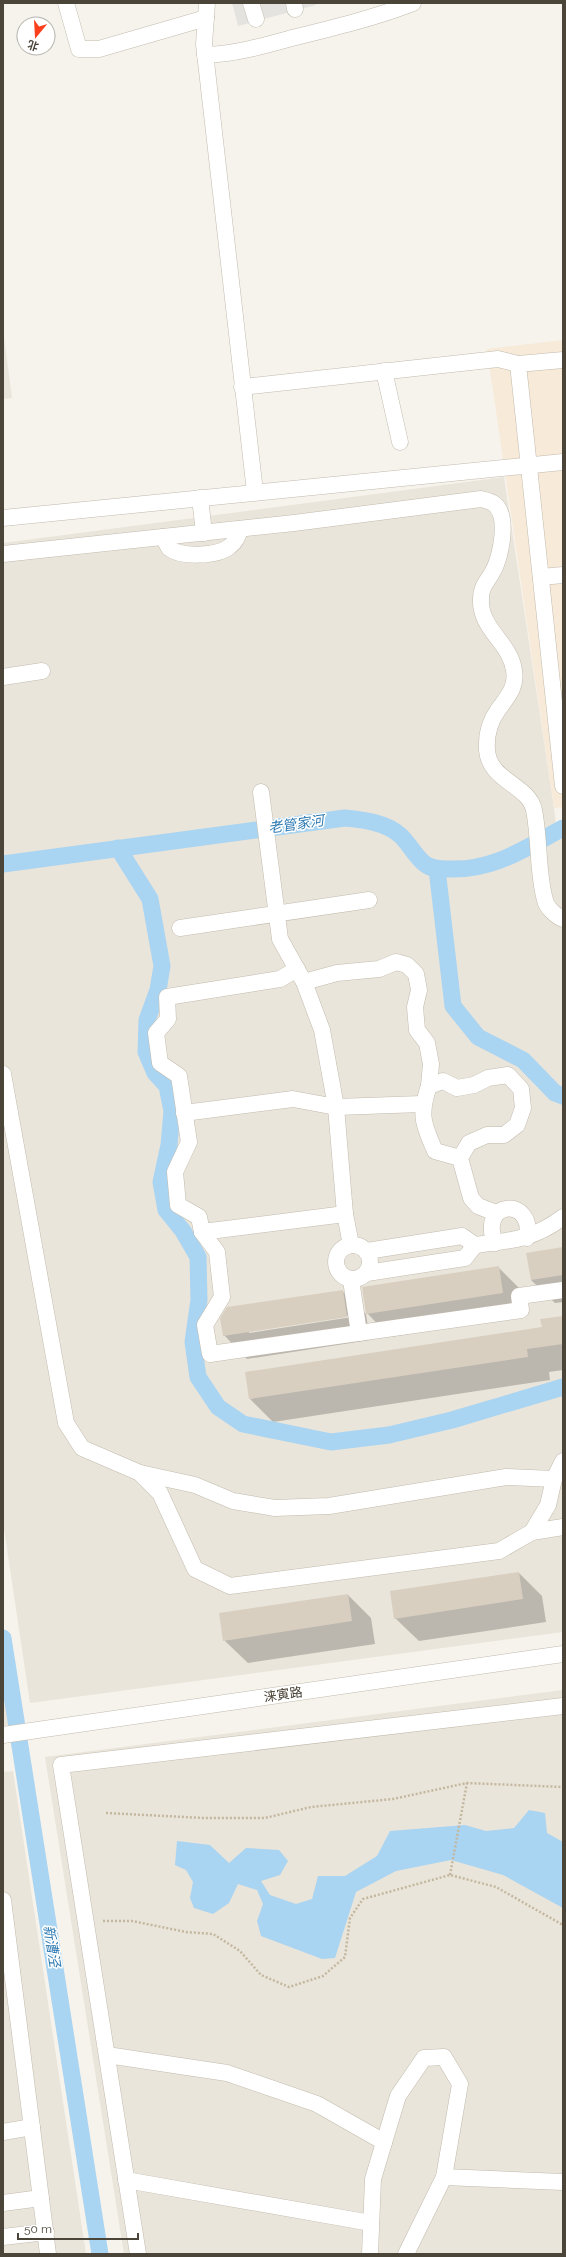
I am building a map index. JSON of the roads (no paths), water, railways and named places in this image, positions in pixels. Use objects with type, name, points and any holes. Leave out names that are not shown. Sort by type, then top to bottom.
[{"type":"street","points":[[66,3],[79,49],[99,49],[206,11],[205,55],[254,492]]},
{"type":"street","points":[[251,3],[256,19]]},
{"type":"street","points":[[205,55],[228,54],[303,36],[384,14],[413,3]]},
{"type":"street","points":[[242,387],[498,359],[518,364],[563,360]]},
{"type":"street","points":[[518,364],[540,577],[558,695],[563,786]]},
{"type":"street","points":[[384,372],[400,442]]},
{"type":"street","points":[[3,518],[563,462]]},
{"type":"street","points":[[200,498],[204,532]]},
{"type":"street","points":[[3,554],[240,529],[482,499],[493,503],[500,511],[503,530],[500,552],[493,571],[483,585],[481,609],[488,627],[511,656],[515,671],[514,684],[510,695],[497,711],[491,724],[487,750],[489,761],[495,771],[530,800],[536,826],[545,902],[559,918],[563,920]]},
{"type":"street","points":[[163,537],[170,548],[182,554],[209,554],[228,548],[236,540],[240,529]]},
{"type":"street","points":[[540,577],[563,575]]},
{"type":"street","points":[[3,677],[42,671]]},
{"type":"street","points":[[261,792],[266,841],[280,939],[301,976],[322,1030],[336,1107],[345,1214],[351,1245]]},
{"type":"street","points":[[180,928],[369,900]]},
{"type":"street","points":[[460,1158],[434,1151],[424,1127],[422,1104],[429,1086],[431,1064],[427,1043],[417,1030],[415,1007],[418,990],[416,974],[407,965],[396,962],[379,969],[301,976],[167,997],[168,1019],[156,1033],[160,1063],[179,1076],[189,1142],[175,1172],[178,1205],[199,1217],[202,1232],[217,1252],[222,1297],[205,1325],[210,1354],[521,1310],[519,1296],[563,1290]]},
{"type":"street","points":[[3,1074],[66,1424],[82,1448],[140,1473],[195,1485],[233,1501],[276,1508],[329,1506],[506,1477],[554,1479]]},
{"type":"street","points":[[429,1086],[443,1081],[457,1088],[474,1085],[488,1078],[508,1075],[521,1089],[523,1108],[517,1125],[504,1135],[487,1135],[469,1143],[460,1158],[471,1198],[478,1206],[496,1213]]},
{"type":"street","points":[[184,1113],[293,1099],[336,1107],[422,1104]]},
{"type":"street","points":[[495,1243],[491,1233],[491,1223],[496,1213],[506,1209],[517,1210],[525,1216],[529,1226],[527,1238]]},
{"type":"street","points":[[202,1232],[345,1214]]},
{"type":"street","points":[[367,1251],[462,1236],[475,1245],[527,1238],[548,1229],[563,1217]]},
{"type":"street","points":[[351,1245],[357,1245],[367,1251],[371,1262],[367,1273],[363,1277],[351,1280],[341,1275],[336,1265],[336,1260],[341,1250],[351,1245]]},
{"type":"street","points":[[367,1273],[465,1258],[475,1245]]},
{"type":"street","points":[[398,1246],[401,1268]]},
{"type":"street","points":[[351,1280],[359,1333]]},
{"type":"street","points":[[532,1532],[548,1506],[554,1479],[563,1461]]},
{"type":"street","points":[[140,1473],[160,1493],[195,1569],[230,1586],[499,1551],[532,1532],[563,1527]]},
{"type":"street","name":"涞寅路","points":[[3,1735],[563,1654]]},
{"type":"street","points":[[138,2254],[61,1765],[563,1706]]},
{"type":"street","points":[[3,1900],[10,2006],[32,2127],[48,2254]]},
{"type":"street","points":[[107,2054],[226,2073],[317,2104],[384,2142]]},
{"type":"street","points":[[370,2254],[373,2179],[398,2096],[424,2058],[444,2057],[460,2084],[444,2177],[406,2254]]},
{"type":"street","points":[[3,2132],[32,2127]]},
{"type":"street","points":[[444,2177],[563,2182]]},
{"type":"street","points":[[126,2180],[372,2223]]},
{"type":"street","points":[[3,2203],[41,2198]]},
{"type":"street","points":[[3,2237],[46,2232]]},
{"type":"water","points":[[529,1810],[545,1813],[547,1833],[563,1842],[563,1908],[503,1875],[451,1860],[396,1871],[356,1892],[335,1958],[322,1959],[261,1936],[257,1921],[263,1904],[257,1890],[238,1884],[229,1903],[213,1914],[194,1908],[190,1898],[193,1882],[186,1870],[175,1865],[177,1841],[210,1845],[229,1863],[246,1848],[279,1850],[288,1861],[280,1875],[261,1881],[270,1895],[296,1904],[312,1899],[318,1876],[345,1876],[377,1856],[390,1831],[465,1825],[486,1831],[514,1828]]},
{"type":"waterway","name":"老管家河","points":[[3,864],[345,818],[374,822],[395,831],[407,843],[418,858],[430,867],[442,869],[464,869],[508,857],[563,828]]},
{"type":"waterway","points":[[118,848],[150,899],[162,966],[158,990],[147,1020],[146,1052],[155,1073],[167,1086],[172,1111],[169,1145],[161,1182],[166,1210],[183,1231],[198,1257],[199,1300],[193,1342],[198,1377],[218,1407],[243,1424],[331,1442],[389,1435],[452,1420],[563,1387]]},
{"type":"waterway","points":[[437,869],[453,1006],[478,1037],[523,1060],[555,1093],[563,1096]]},
{"type":"waterway","name":"新漕泾","points":[[3,1638],[100,2254]]}]
